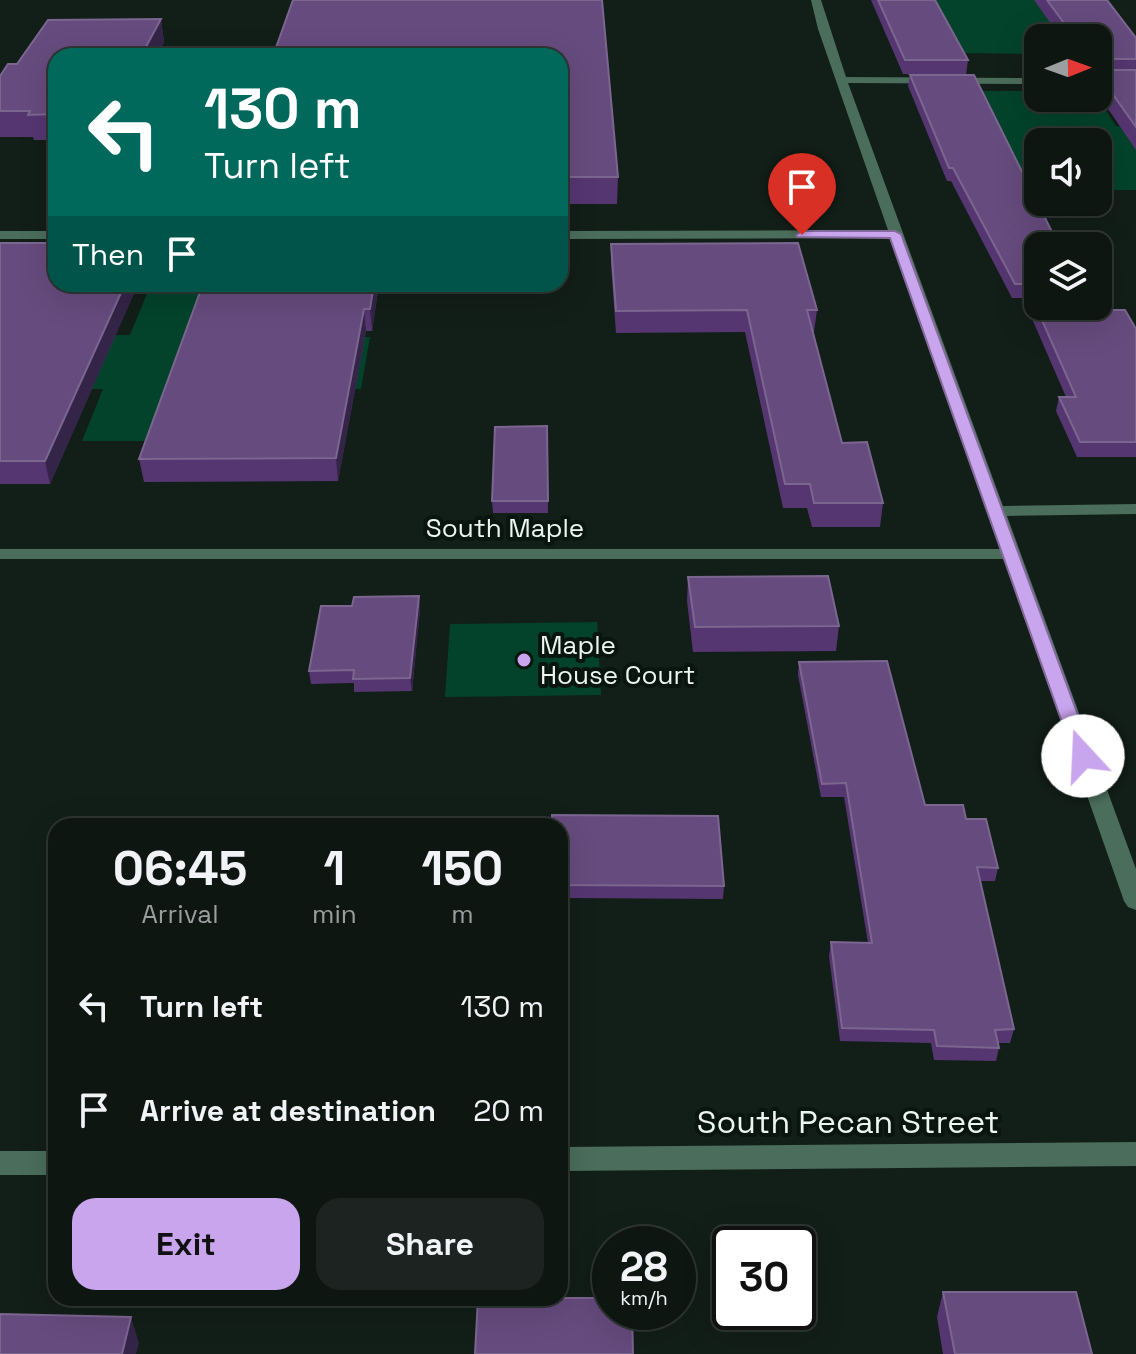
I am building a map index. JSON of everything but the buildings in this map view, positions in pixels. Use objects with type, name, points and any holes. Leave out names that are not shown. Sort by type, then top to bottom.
[{"type":"street","points":[[816,0],[895,234],[1136,901]]},
{"type":"street","points":[[841,80],[1024,81]]},
{"type":"street","points":[[568,235],[895,234]]},
{"type":"street","points":[[0,235],[48,235]]},
{"type":"street","points":[[994,511],[1136,509]]},
{"type":"street","name":"South Maple","points":[[0,554],[1010,554]]},
{"type":"street","name":"South Pecan Street","points":[[568,1159],[1136,1154]]},
{"type":"street","points":[[0,1163],[48,1163]]},
{"type":"green space","points":[[924,0],[1040,0],[1055,22],[1024,24],[1024,54],[960,53]]},
{"type":"green space","points":[[976,91],[1024,91],[1024,112],[1107,112],[1116,126],[1126,127],[1136,141],[1136,190],[1112,190],[1112,128],[1024,128],[1024,189],[1015,189]]},
{"type":"green space","points":[[148,292],[208,292],[193,338],[370,337],[361,389],[171,390],[153,441],[82,441],[103,389],[0,389],[0,336],[130,335]]},
{"type":"green space","name":"Maple House Court","points":[[597,622],[601,695],[445,697],[450,624]]},
{"type":"place","name":"Maple House Court","points":[[524,660]]},
{"type":"route","points":[[802,235],[895,234],[1083,756]]}]
